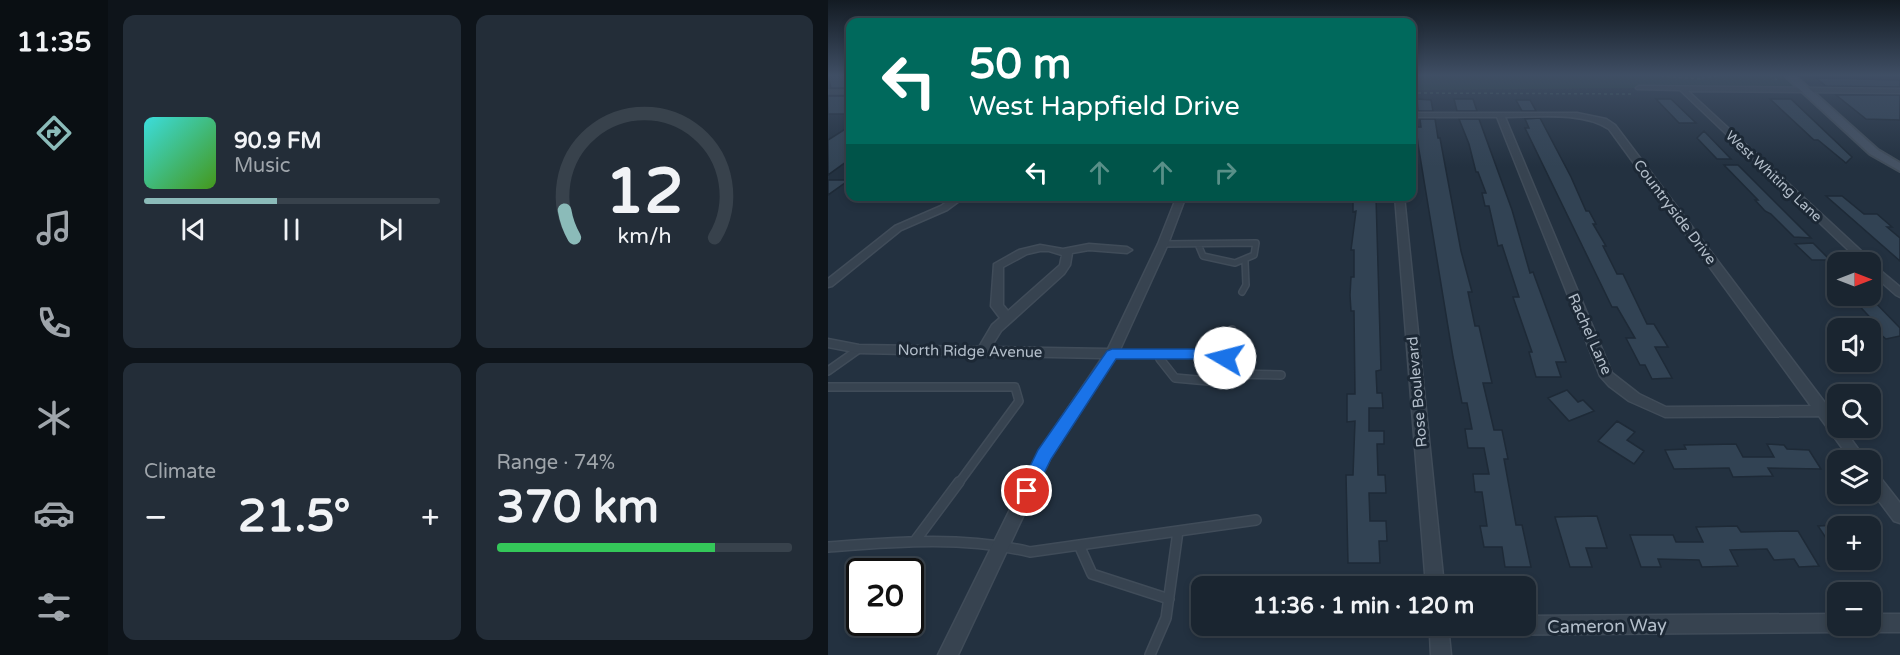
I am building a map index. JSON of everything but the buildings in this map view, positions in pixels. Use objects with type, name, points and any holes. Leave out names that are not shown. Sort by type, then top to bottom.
[{"type":"street","name":"West Whiting Lane","points":[[1700,106],[1856,252]]},
{"type":"street","points":[[1824,106],[1874,152],[1900,168]]},
{"type":"street","name":"Countryside Drive","points":[[1416,115],[1584,116],[1603,121],[1612,127],[1852,450]]},
{"type":"street","name":"Rachel Lane","points":[[1500,115],[1607,376],[1624,393],[1641,404],[1665,412],[1823,411]]},
{"type":"street","points":[[828,284],[898,228],[954,201]]},
{"type":"street","points":[[948,655],[1044,455],[1112,354],[1163,244],[1180,201]]},
{"type":"street","name":"Rose Boulevard","points":[[1399,201],[1435,576]]},
{"type":"street","points":[[1063,252],[1089,247],[1127,250]]},
{"type":"street","points":[[983,351],[996,328],[1060,272],[1065,266],[1067,254],[1056,248],[1030,249],[1014,255],[998,266],[997,306],[1007,318]]},
{"type":"street","points":[[1881,276],[1900,293]]},
{"type":"street","name":"North Ridge Avenue","points":[[828,343],[859,349],[1112,354]]},
{"type":"street","points":[[1881,491],[1900,516]]},
{"type":"street","name":"Cameron Way","points":[[1536,625],[1827,623]]},
{"type":"street","points":[[1881,623],[1900,623]]},
{"type":"street","points":[[1440,636],[1441,655]]},
{"type":"lane","points":[[1163,244],[1256,243],[1254,255],[1245,261],[1235,263],[1203,256],[1198,244]]},
{"type":"lane","points":[[1242,292],[1246,285],[1245,261]]},
{"type":"lane","points":[[1225,358],[1232,329]]},
{"type":"lane","points":[[828,371],[859,349]]},
{"type":"lane","points":[[1112,354],[1223,354],[1227,363],[1227,374]]},
{"type":"lane","points":[[1159,354],[1160,359],[1175,378],[1203,383],[1216,381],[1227,374],[1281,375]]},
{"type":"lane","points":[[828,387],[1015,387],[1019,401],[915,541]]},
{"type":"lane","points":[[828,547],[915,541],[1001,545],[1030,552],[1256,520]]},
{"type":"lane","points":[[1150,655],[1166,618],[1178,531]]},
{"type":"lane","points":[[1079,545],[1092,574],[1169,599]]},
{"type":"route","points":[[1027,491],[1044,455],[1112,354],[1223,354],[1225,358]]}]
